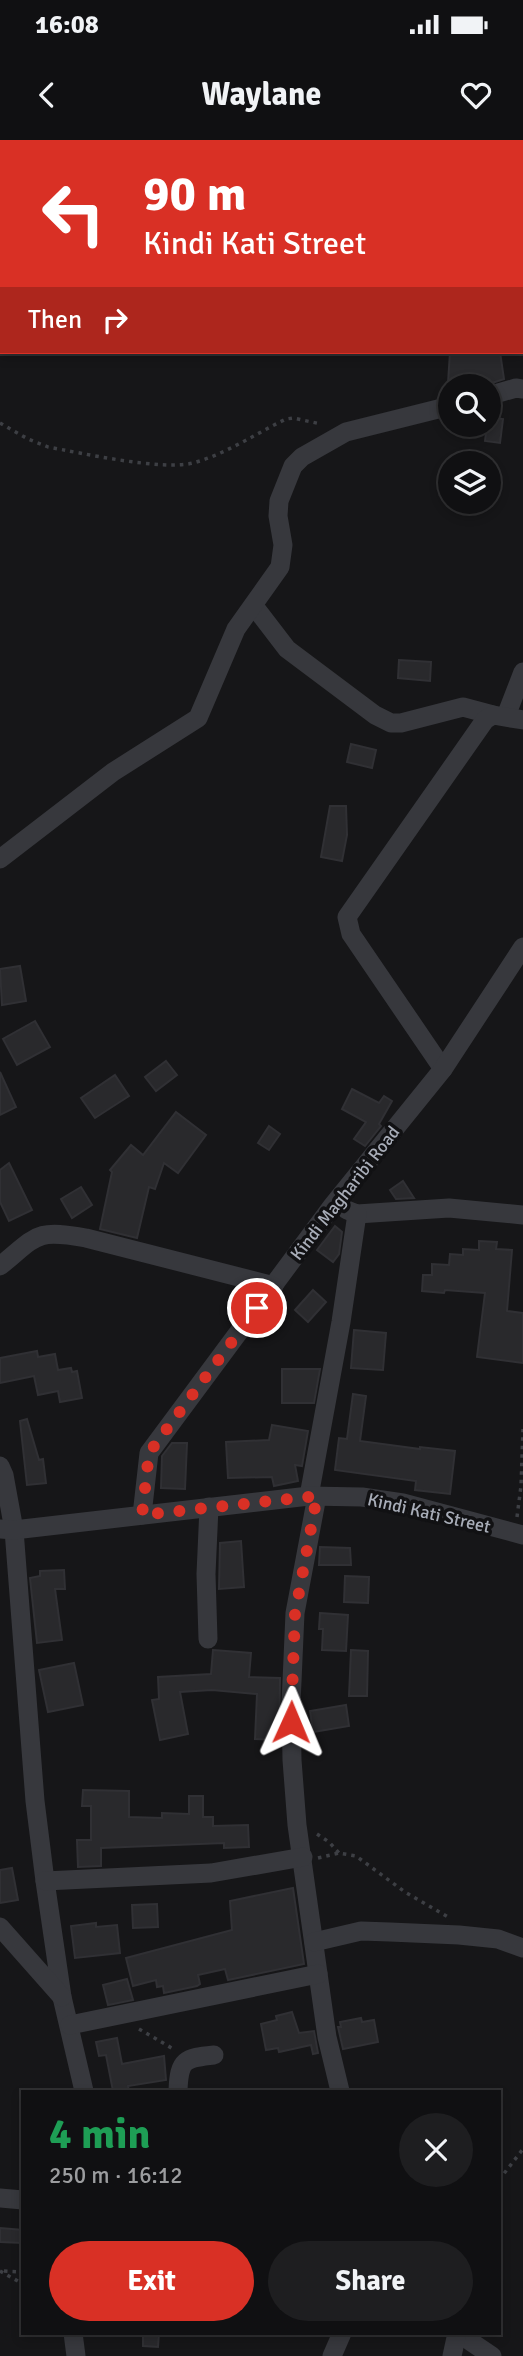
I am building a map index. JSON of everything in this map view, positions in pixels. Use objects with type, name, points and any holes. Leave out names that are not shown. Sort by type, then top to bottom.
[{"type":"street","points":[[501,392],[523,389]]},
{"type":"street","points":[[0,859],[113,772],[198,718],[236,629],[280,566],[283,545],[278,509],[281,494],[293,466],[302,457],[346,432],[438,409]]},
{"type":"street","points":[[254,606],[287,649],[383,719],[401,723],[446,709],[463,707],[507,717]]},
{"type":"street","points":[[443,1069],[358,946],[351,934],[347,917],[474,732],[507,717],[523,672]]},
{"type":"street","name":"Kindi Magharibi Road","points":[[142,1515],[149,1453],[333,1205],[443,1069],[523,947]]},
{"type":"street","points":[[333,1205],[357,1214],[449,1208],[523,1215]]},
{"type":"street","points":[[340,2090],[327,2037],[298,1825],[292,1760],[291,1703],[295,1614],[357,1214]]},
{"type":"street","points":[[0,1266],[43,1233],[56,1232],[274,1286]]},
{"type":"street","points":[[0,1466],[4,1475],[7,1530],[45,1881],[62,1997],[84,2090]]},
{"type":"street","name":"Kindi Kati Street","points":[[7,1530],[313,1496],[362,1497],[403,1503],[519,1534]]},
{"type":"street","points":[[208,1507],[208,1639]]},
{"type":"street","points":[[45,1881],[211,1873],[303,1860]]},
{"type":"street","points":[[0,1927],[62,1997]]},
{"type":"street","points":[[314,1942],[361,1931],[479,1937],[498,1939],[523,1948]]},
{"type":"street","points":[[69,2025],[318,1974]]},
{"type":"street","points":[[178,2090],[183,2064],[189,2058],[214,2055]]},
{"type":"street","points":[[0,2198],[21,2200]]},
{"type":"street","points":[[73,2335],[76,2356]]},
{"type":"street","points":[[332,2356],[341,2335]]},
{"type":"street","points":[[452,2356],[457,2335]]},
{"type":"street","points":[[460,2335],[492,2356]]},
{"type":"path","points":[[0,423],[48,447],[180,465],[208,458],[238,445],[286,419],[293,418],[346,432]]},
{"type":"path","points":[[519,1534],[523,1429]]},
{"type":"path","points":[[298,1825],[323,1836],[340,1853]]},
{"type":"path","points":[[303,1860],[340,1853],[356,1856],[405,1892],[479,1937]]},
{"type":"path","points":[[121,2015],[136,2027],[189,2058]]},
{"type":"path","points":[[501,2177],[523,2149]]},
{"type":"path","points":[[2,2271],[21,2272]]},
{"type":"path","points":[[2,2271],[21,2283]]},
{"type":"building","points":[[450,354],[500,354],[504,379],[501,380],[501,374],[449,374]]},
{"type":"building","points":[[486,437],[501,437],[500,443],[485,441]]},
{"type":"building","points":[[399,660],[431,662],[430,681],[398,678]]},
{"type":"building","points":[[351,744],[376,750],[372,768],[347,762]]},
{"type":"building","points":[[330,806],[346,806],[347,835],[342,861],[321,857]]},
{"type":"building","points":[[20,966],[26,1001],[2,1005],[0,969]]},
{"type":"building","points":[[35,1021],[50,1047],[17,1065],[3,1039]]},
{"type":"building","points":[[166,1061],[177,1075],[156,1091],[145,1077]]},
{"type":"building","points":[[0,1072],[16,1107],[0,1115]]},
{"type":"building","points":[[115,1075],[129,1096],[95,1118],[81,1098]]},
{"type":"building","points":[[352,1089],[379,1103],[384,1096],[392,1101],[379,1124],[381,1126],[365,1146],[354,1139],[366,1122],[342,1109]]},
{"type":"building","points":[[176,1112],[206,1135],[178,1173],[164,1163],[155,1189],[149,1187],[137,1238],[100,1229],[112,1172],[110,1170],[131,1145],[143,1155]]},
{"type":"building","points":[[269,1126],[280,1134],[269,1150],[258,1143]]},
{"type":"building","points":[[9,1163],[32,1210],[9,1221],[0,1202],[0,1170]]},
{"type":"building","points":[[403,1181],[414,1198],[396,1199],[390,1190]]},
{"type":"building","points":[[81,1187],[92,1205],[72,1218],[61,1199]]},
{"type":"building","points":[[335,1226],[342,1232],[339,1254],[333,1262],[317,1250]]},
{"type":"building","points":[[479,1241],[497,1242],[496,1249],[512,1250],[507,1311],[523,1313],[523,1363],[477,1357],[485,1293],[422,1291],[423,1275],[432,1275],[432,1264],[449,1265],[450,1254],[463,1255],[463,1249],[479,1250]]},
{"type":"building","points":[[313,1290],[326,1302],[308,1322],[295,1310]]},
{"type":"building","points":[[354,1330],[386,1333],[383,1370],[351,1368]]},
{"type":"building","points":[[37,1351],[38,1357],[55,1354],[58,1370],[71,1368],[72,1372],[77,1371],[82,1398],[60,1402],[58,1391],[38,1395],[34,1376],[0,1383],[0,1358]]},
{"type":"building","points":[[282,1369],[320,1369],[314,1403],[282,1403]]},
{"type":"building","points":[[353,1394],[366,1396],[360,1441],[455,1451],[450,1494],[415,1490],[416,1481],[335,1470],[339,1438],[347,1439]]},
{"type":"building","points":[[27,1419],[39,1460],[43,1459],[46,1483],[27,1485],[20,1421]]},
{"type":"building","points":[[272,1425],[308,1431],[302,1466],[295,1465],[298,1481],[274,1486],[272,1477],[228,1478],[226,1442],[269,1440]]},
{"type":"building","points":[[172,1443],[187,1443],[185,1489],[161,1488],[162,1456]]},
{"type":"building","points":[[241,1541],[244,1587],[219,1589],[220,1543]]},
{"type":"building","points":[[320,1547],[350,1548],[351,1565],[319,1565]]},
{"type":"building","points":[[64,1570],[65,1589],[55,1589],[62,1640],[37,1643],[30,1578],[40,1576],[40,1571]]},
{"type":"building","points":[[345,1576],[369,1577],[368,1603],[344,1602]]},
{"type":"building","points":[[320,1613],[348,1615],[346,1651],[322,1650],[323,1629],[319,1629]]},
{"type":"building","points":[[213,1650],[251,1653],[249,1677],[280,1678],[279,1740],[255,1739],[257,1694],[212,1690],[180,1692],[188,1734],[160,1740],[152,1700],[159,1699],[158,1677],[211,1674]]},
{"type":"building","points":[[351,1650],[368,1651],[367,1696],[349,1696]]},
{"type":"building","points":[[74,1663],[83,1705],[48,1712],[39,1670]]},
{"type":"building","points":[[346,1705],[349,1726],[313,1732],[310,1711]]},
{"type":"building","points":[[83,1790],[129,1791],[129,1817],[162,1818],[162,1813],[189,1814],[189,1796],[203,1796],[203,1817],[213,1817],[213,1826],[248,1825],[249,1847],[224,1848],[224,1843],[101,1848],[101,1866],[78,1867],[77,1840],[91,1840],[91,1806],[82,1806]]},
{"type":"building","points":[[12,1868],[18,1900],[0,1903],[0,1870]]},
{"type":"building","points":[[293,1888],[304,1964],[228,1980],[225,1969],[198,1975],[200,1984],[197,1986],[164,1993],[163,1986],[157,1987],[156,1980],[133,1986],[126,1958],[232,1930],[230,1901]]},
{"type":"building","points":[[157,1904],[158,1927],[133,1928],[132,1905]]},
{"type":"building","points":[[96,1923],[96,1927],[117,1925],[120,1953],[75,1958],[71,1926]]},
{"type":"building","points":[[127,1979],[133,2000],[108,2005],[103,1985]]},
{"type":"building","points":[[292,2012],[299,2033],[314,2031],[318,2053],[313,2054],[311,2045],[279,2052],[278,2048],[266,2050],[261,2024]]},
{"type":"building","points":[[361,2018],[362,2022],[374,2020],[378,2042],[343,2049],[338,2027],[341,2027],[340,2022]]},
{"type":"building","points":[[117,2038],[122,2064],[164,2056],[166,2080],[128,2086],[129,2090],[113,2090],[106,2055],[99,2056],[96,2042]]},
{"type":"building","points":[[0,2228],[21,2230],[21,2243],[0,2242]]},
{"type":"building","points":[[143,2335],[159,2335],[158,2347],[143,2346]]},
{"type":"route","points":[[257,1308],[149,1453],[142,1515],[317,1496],[295,1614],[291,1722]]}]
